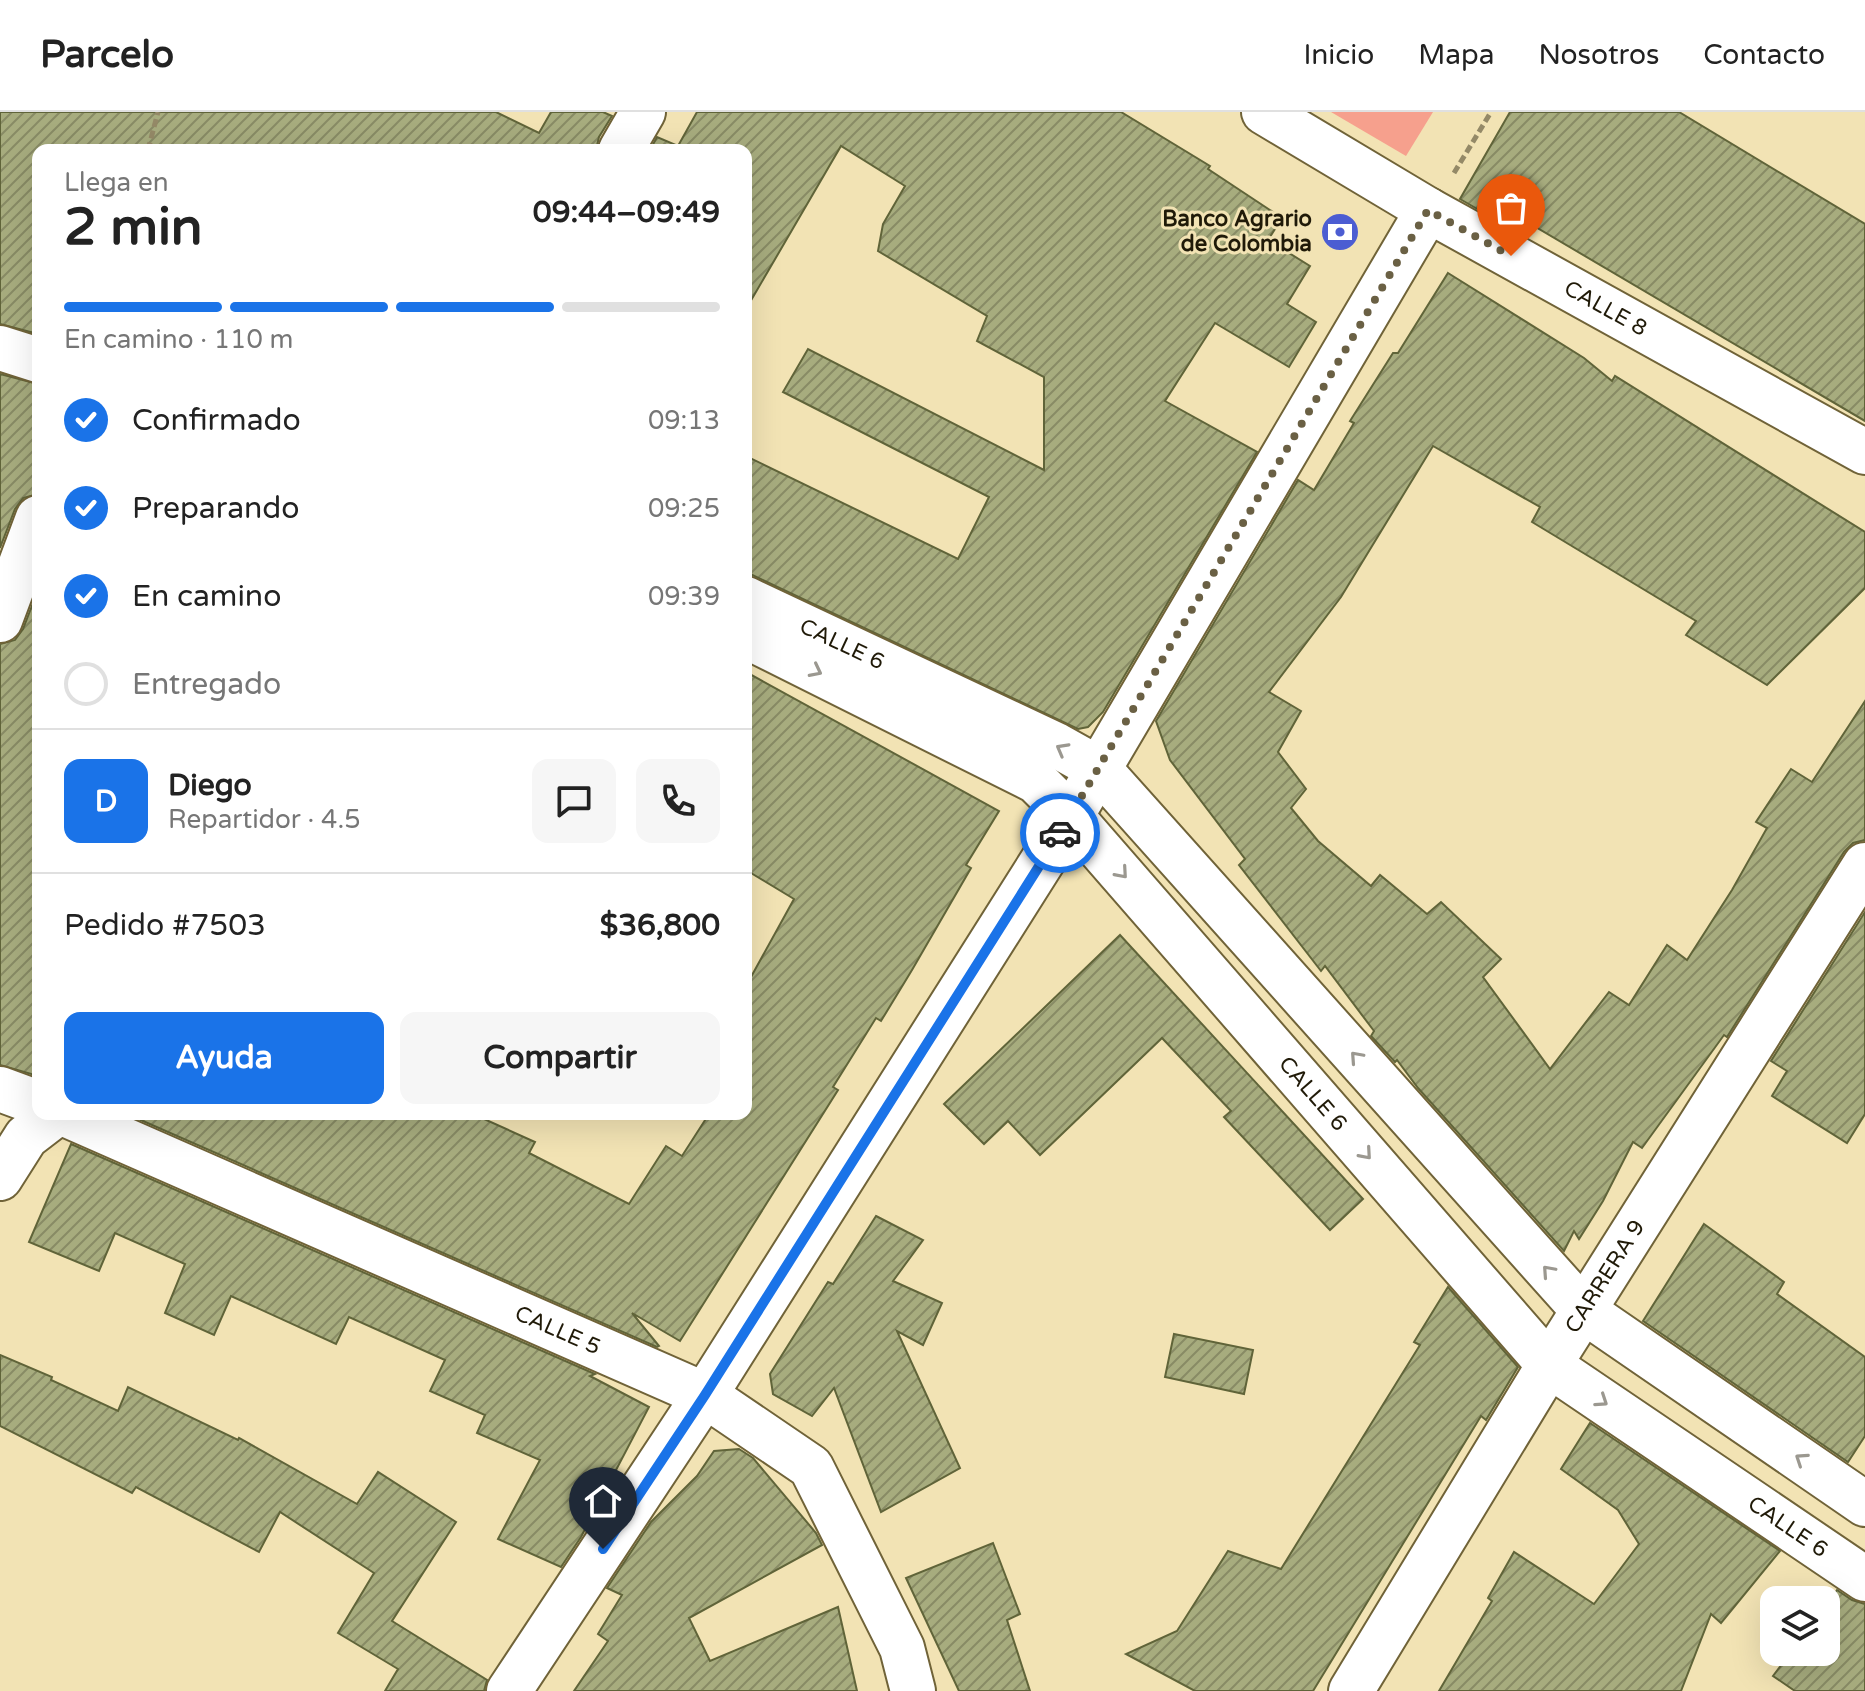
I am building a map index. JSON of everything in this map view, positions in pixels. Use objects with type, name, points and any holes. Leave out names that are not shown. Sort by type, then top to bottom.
[{"type":"street","points":[[624,144],[643,112]]},
{"type":"street","name":"CALLE 8","points":[[1264,112],[1429,211],[1865,452]]},
{"type":"street","points":[[509,1691],[705,1395],[1071,816],[1429,211]]},
{"type":"street","points":[[0,348],[32,358]]},
{"type":"street","points":[[0,620],[32,534]]},
{"type":"street","name":"CALLE 6","points":[[752,602],[1056,745],[1099,769],[1584,1311],[1865,1504]]},
{"type":"street","name":"CALLE 6","points":[[752,639],[1036,781],[1071,816],[1549,1365],[1865,1579]]},
{"type":"street","name":"CARRERA 9","points":[[1351,1691],[1549,1365],[1865,865]]},
{"type":"street","points":[[0,1089],[32,1101]]},
{"type":"street","points":[[0,1178],[26,1137],[48,1120]]},
{"type":"street","name":"CALLE 5","points":[[79,1120],[705,1395],[811,1467],[902,1648],[913,1691]]},
{"type":"path","points":[[150,144],[158,112]]},
{"type":"path","points":[[1429,211],[1491,112]]},
{"type":"shaded area","points":[[1331,112],[1433,112],[1406,156]]},
{"type":"building","points":[[0,112],[496,112],[539,133],[551,112],[603,112],[612,116],[597,144],[32,144],[32,332],[0,324]]},
{"type":"building","points":[[697,112],[1121,112],[1210,166],[1208,169],[1282,218],[1268,240],[1310,266],[1287,304],[1316,322],[1289,367],[1215,323],[1165,401],[1257,452],[1103,712],[1088,727],[1078,729],[752,575],[752,459],[958,559],[989,497],[783,392],[808,349],[1044,470],[1044,377],[977,341],[987,316],[878,251],[883,224],[905,186],[841,146],[752,299],[752,144],[679,144]]},
{"type":"building","points":[[1510,112],[1679,112],[1865,224],[1865,421],[1500,206],[1493,218],[1460,199]]},
{"type":"building","points":[[657,137],[673,144],[653,144]]},
{"type":"building","points":[[1448,273],[1584,358],[1612,381],[1615,376],[1865,532],[1865,588],[1767,685],[1686,635],[1696,621],[1532,522],[1540,507],[1433,446],[1341,597],[1269,692],[1301,711],[1278,752],[1306,789],[1291,808],[1318,841],[1371,886],[1380,875],[1427,914],[1441,902],[1501,959],[1483,977],[1550,1069],[1609,992],[1629,1005],[1667,945],[1687,960],[1767,828],[1756,822],[1791,769],[1812,782],[1865,701],[1865,840],[1853,843],[1844,852],[1727,1037],[1724,1035],[1642,1148],[1633,1142],[1603,1201],[1579,1239],[1574,1231],[1564,1251],[1418,1088],[1397,1060],[1395,1062],[1371,1036],[1374,1031],[1325,966],[1321,971],[1239,865],[1245,859],[1170,760],[1156,721],[1298,480],[1314,490],[1354,423],[1350,421],[1393,353],[1398,353]]},
{"type":"building","points":[[0,374],[32,382],[32,496],[23,498],[15,509],[0,548]]},
{"type":"building","points":[[32,606],[32,1074],[0,1065],[0,644],[15,640]]},
{"type":"building","points":[[752,675],[999,811],[966,865],[971,868],[912,970],[881,1021],[876,1018],[833,1087],[838,1090],[680,1341],[632,1313],[657,1347],[141,1120],[486,1120],[535,1142],[529,1153],[629,1204],[666,1146],[682,1156],[705,1120],[752,1120],[752,975],[794,899],[752,874]]},
{"type":"building","points":[[1865,912],[1865,1114],[1847,1143],[1772,1096],[1787,1071],[1771,1061]]},
{"type":"building","points":[[1120,935],[1363,1199],[1330,1230],[1224,1117],[1231,1111],[1162,1038],[1040,1155],[1008,1121],[984,1144],[944,1104]]},
{"type":"building","points":[[71,1144],[595,1374],[590,1376],[649,1407],[581,1537],[561,1567],[498,1539],[540,1460],[477,1433],[485,1415],[430,1391],[445,1360],[349,1317],[336,1344],[231,1296],[214,1335],[165,1313],[185,1264],[115,1233],[99,1271],[29,1242]]},
{"type":"building","points":[[876,1216],[923,1240],[893,1281],[942,1303],[923,1345],[897,1331],[960,1468],[881,1512],[834,1388],[812,1416],[773,1394],[770,1374],[828,1282],[833,1284]]},
{"type":"building","points":[[1704,1224],[1784,1282],[1777,1294],[1865,1357],[1865,1436],[1848,1462],[1643,1321]]},
{"type":"building","points":[[1448,1287],[1518,1367],[1486,1420],[1481,1416],[1313,1691],[1195,1691],[1126,1654],[1177,1631],[1228,1551],[1281,1569],[1420,1345],[1414,1342]]},
{"type":"building","points":[[1174,1334],[1253,1350],[1244,1394],[1165,1377]]},
{"type":"building","points":[[0,1355],[52,1377],[51,1380],[118,1411],[128,1387],[239,1438],[357,1504],[378,1472],[456,1522],[392,1621],[487,1680],[484,1691],[385,1691],[398,1669],[338,1633],[374,1573],[280,1512],[259,1552],[136,1487],[132,1493],[0,1426]]},
{"type":"building","points":[[1590,1423],[1780,1551],[1721,1623],[1711,1614],[1681,1691],[1439,1691],[1492,1601],[1488,1598],[1514,1552],[1594,1604],[1639,1544],[1618,1510],[1561,1469]]},
{"type":"building","points":[[739,1449],[753,1458],[816,1533],[822,1545],[689,1618],[710,1661],[838,1607],[857,1691],[574,1691],[608,1641],[598,1634],[622,1595],[607,1588],[651,1522],[697,1476],[714,1451]]},
{"type":"building","points":[[993,1543],[1020,1614],[1007,1620],[1030,1691],[959,1691],[906,1578]]},
{"type":"building","points":[[1840,1592],[1865,1604],[1865,1691],[1795,1691],[1773,1676],[1780,1666],[1840,1666]]},
{"type":"way so far","points":[[1060,833],[1428,210],[1511,256]]},
{"type":"place","name":"Banco Agrario de Colombia","points":[[1340,232]]},
{"type":"route","points":[[603,1549],[705,1395],[1060,833]]}]
